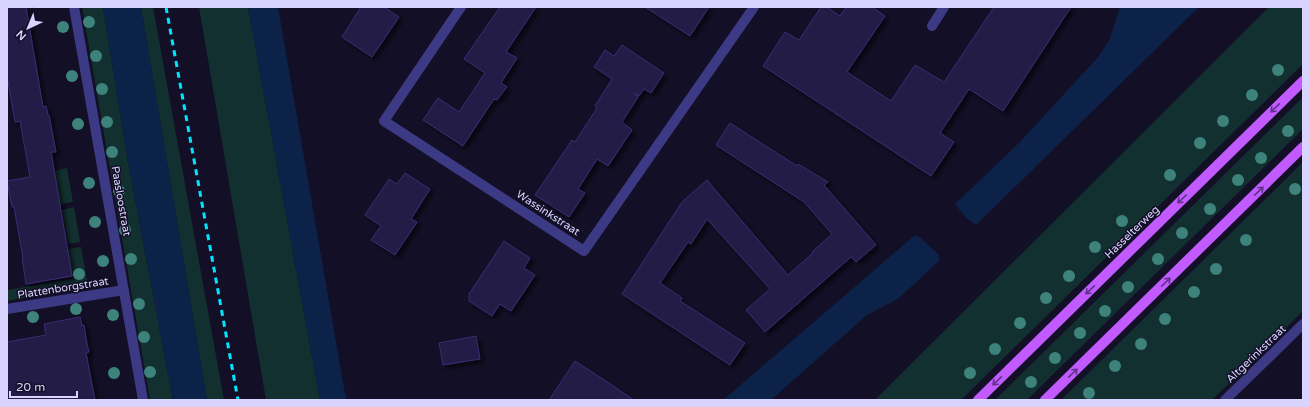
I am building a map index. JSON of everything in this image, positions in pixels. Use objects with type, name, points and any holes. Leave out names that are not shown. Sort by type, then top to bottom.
[{"type":"main road","name":"Hasselterweg","points":[[978,400],[1303,81]]},
{"type":"main road","points":[[1045,400],[1303,147]]},
{"type":"street","name":"Paasloostraat","points":[[74,7],[143,400]]},
{"type":"street","name":"Wassinkstraat","points":[[461,7],[384,121],[584,251],[754,7]]},
{"type":"street","points":[[932,26],[944,7]]},
{"type":"street","name":"Plattenborgstraat","points":[[7,309],[124,290]]},
{"type":"street","name":"Altgerinkstraat","points":[[1225,400],[1303,324]]},
{"type":"green space","points":[[82,7],[103,7],[128,162],[173,400],[150,400]]},
{"type":"green space","points":[[141,7],[153,7],[224,400],[207,400]]},
{"type":"green space","points":[[199,7],[248,7],[320,400],[266,400]]},
{"type":"green space","points":[[1269,7],[1303,7],[1303,64],[961,400],[875,400]]},
{"type":"green space","points":[[1303,97],[1303,129],[1027,400],[995,400]]},
{"type":"green space","points":[[1303,162],[1303,311],[1212,400],[1061,400]]},
{"type":"green space","points":[[67,168],[73,202],[60,204],[54,171]]},
{"type":"green space","points":[[74,207],[80,242],[68,244],[62,210]]},
{"type":"green space","points":[[81,247],[88,287],[7,301],[7,290],[73,279],[67,249]]},
{"type":"water","points":[[103,7],[141,7],[207,400],[173,400],[128,162]]},
{"type":"water","points":[[248,7],[278,7],[347,400],[320,400]]},
{"type":"water","points":[[1120,7],[1199,7],[976,225],[965,217],[955,204],[1019,143],[1099,56],[1110,38]]},
{"type":"water","points":[[915,235],[921,238],[939,255],[939,261],[898,299],[867,315],[771,400],[723,400]]},
{"type":"building","points":[[7,7],[26,7],[43,107],[46,106],[49,115],[56,152],[51,152],[72,276],[26,284],[14,207],[12,207],[7,181],[30,177],[20,121],[15,122],[7,75]]},
{"type":"building","points":[[361,7],[384,7],[399,17],[372,57],[342,37]]},
{"type":"building","points":[[500,7],[536,7],[506,52],[517,58],[501,83],[507,87],[497,100],[494,99],[463,146],[423,120],[438,98],[459,112],[485,73],[464,59]]},
{"type":"building","points":[[645,7],[709,7],[690,36]]},
{"type":"building","points":[[821,7],[827,7],[840,16],[846,7],[872,7],[885,16],[847,72],[891,101],[915,65],[944,82],[994,7],[1071,7],[1003,111],[969,89],[940,133],[954,142],[931,176],[763,66],[785,32],[799,40]]},
{"type":"building","points":[[622,45],[664,73],[651,93],[644,89],[639,96],[634,93],[638,97],[622,122],[632,130],[608,166],[597,159],[578,189],[585,193],[569,217],[535,195],[572,140],[575,142],[597,108],[595,106],[612,79],[594,67],[605,50],[614,56]]},
{"type":"building","points":[[730,123],[797,166],[798,164],[828,182],[824,185],[876,245],[856,262],[851,257],[765,332],[746,310],[770,289],[707,219],[691,244],[688,242],[660,283],[682,298],[680,301],[745,343],[730,365],[622,294],[682,202],[707,180],[788,275],[832,234],[804,202],[716,145]]},
{"type":"building","points":[[405,173],[430,189],[411,219],[417,222],[395,255],[371,240],[381,226],[365,215],[389,179],[397,184]]},
{"type":"building","points":[[504,241],[530,258],[524,268],[535,275],[511,311],[500,304],[492,316],[469,301],[469,294]]},
{"type":"building","points":[[80,317],[82,326],[84,325],[89,352],[86,353],[95,400],[7,400],[7,342],[46,335],[44,324]]},
{"type":"building","points":[[476,336],[480,359],[443,365],[439,343]]},
{"type":"building","points":[[575,361],[606,381],[634,400],[549,400]]},
{"type":"railway","points":[[166,7],[238,400]]}]
